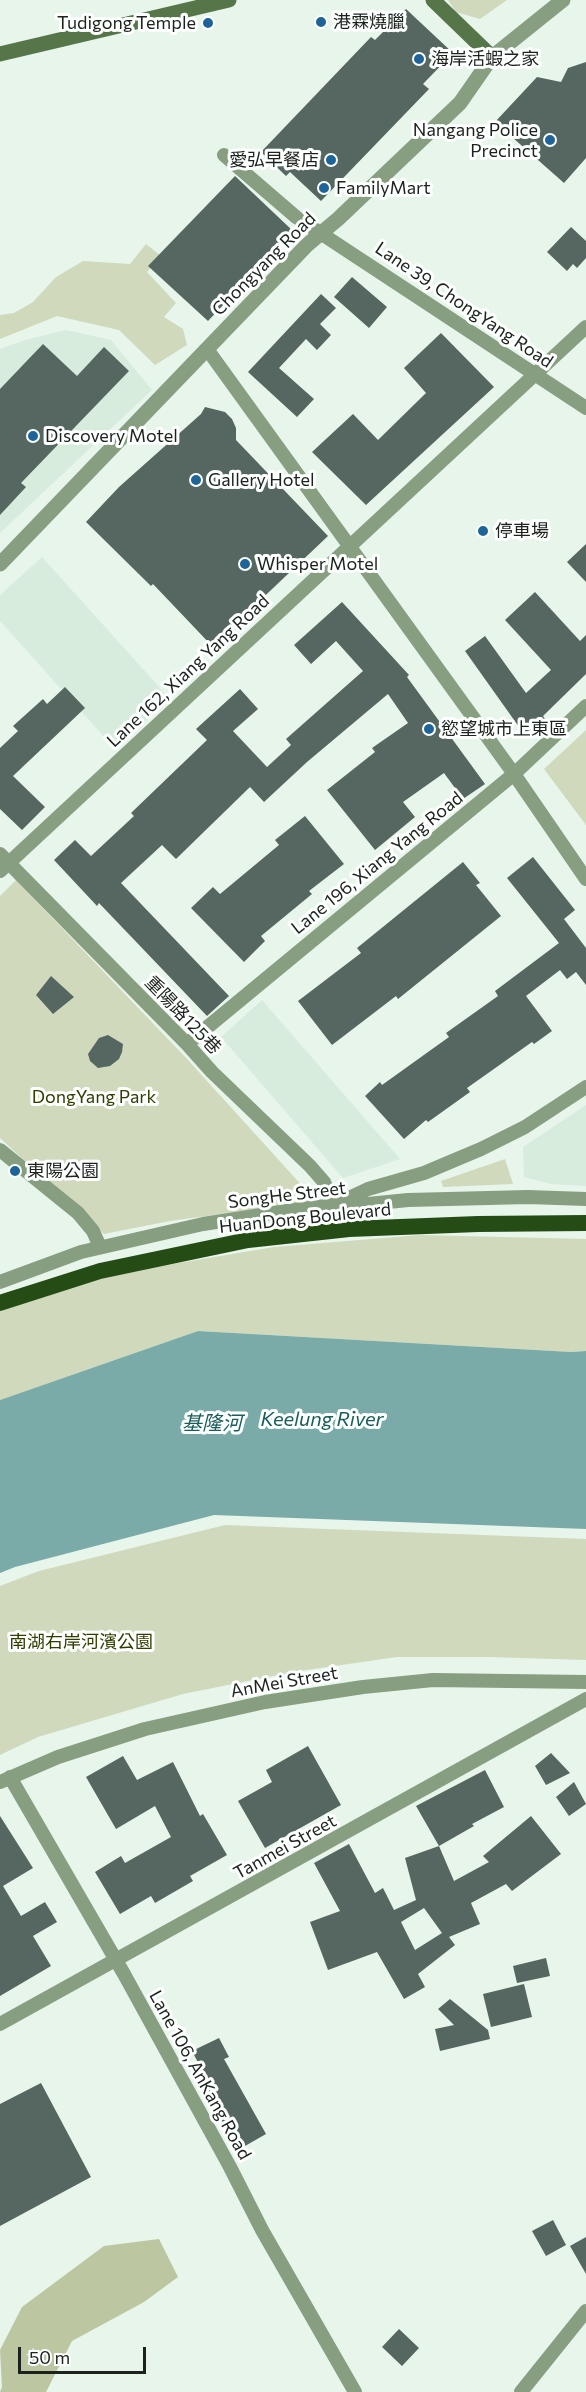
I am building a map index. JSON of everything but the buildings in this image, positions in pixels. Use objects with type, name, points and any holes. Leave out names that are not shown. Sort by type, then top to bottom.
[{"type":"highway","name":"HuanDong Boulevard","points":[[0,1302],[95,1271],[246,1241],[374,1227],[482,1223],[586,1223]]},
{"type":"main road","points":[[0,54],[229,0]]},
{"type":"main road","points":[[433,0],[492,57]]},
{"type":"street","name":"Chongyang Road","points":[[0,564],[321,232],[460,103],[492,57],[563,0]]},
{"type":"street","name":"Lane 39, ChongYang Road","points":[[224,155],[296,217],[586,408]]},
{"type":"street","name":"Lane 162, Xiang Yang Road","points":[[3,862],[586,327]]},
{"type":"street","points":[[207,349],[514,774],[586,879]]},
{"type":"street","name":"Lane 196, Xiang Yang Road","points":[[187,1044],[514,774],[586,706]]},
{"type":"street","name":"重陽路125巷","points":[[3,862],[187,1044],[212,1072],[310,1166],[324,1182],[334,1205]]},
{"type":"street","points":[[334,1205],[362,1191],[424,1173],[481,1149],[525,1127],[586,1087]]},
{"type":"street","points":[[0,1150],[78,1213],[93,1231],[100,1248]]},
{"type":"street","name":"SongHe Street","points":[[0,1282],[81,1252],[203,1224],[334,1205],[408,1200],[528,1197],[586,1199]]},
{"type":"street","name":"AnMei Street","points":[[5,1780],[58,1757],[145,1729],[265,1702],[363,1687],[433,1680],[586,1682]]},
{"type":"street","name":"Tanmei Street","points":[[0,2024],[586,1699]]},
{"type":"street","name":"Lane 106, AnKang Road","points":[[5,1780],[116,1961],[230,2167],[262,2230],[355,2392]]},
{"type":"street","points":[[521,2392],[586,2311]]},
{"type":"shaded area","points":[[66,330],[111,340],[152,390],[0,533],[0,349]]},
{"type":"shaded area","points":[[42,557],[170,699],[115,749],[0,621],[0,595]]},
{"type":"shaded area","points":[[262,1000],[400,1159],[343,1178],[221,1037]]},
{"type":"shaded area","points":[[586,1105],[586,1186],[551,1184],[524,1177],[523,1147]]},
{"type":"green space","points":[[448,0],[507,0],[480,19],[456,12]]},
{"type":"green space","points":[[146,244],[161,256],[147,272],[176,303],[164,317],[183,329],[187,345],[155,365],[119,330],[57,316],[0,339],[0,315],[14,313],[33,302],[56,277],[83,261],[130,264]]},
{"type":"green space","points":[[586,730],[586,825],[544,769]]},
{"type":"green space","name":"DongYang Park","points":[[16,880],[188,1060],[316,1201],[170,1221],[104,1234],[0,1138],[0,896]]},
{"type":"green space","points":[[505,1159],[513,1184],[443,1187],[441,1181]]},
{"type":"green space","points":[[420,1235],[586,1239],[586,1351],[198,1331],[0,1400],[0,1306],[107,1275],[274,1247]]},
{"type":"green space","name":"南湖右岸河濱公園","points":[[225,1525],[586,1539],[586,1660],[397,1657],[293,1672],[183,1694],[38,1737],[0,1755],[0,1586],[39,1571]]},
{"type":"green space","points":[[159,2239],[178,2277],[144,2302],[72,2341],[46,2392],[0,2392],[2,2387],[0,2350],[22,2307],[104,2246]]},
{"type":"water","name":"基隆河","points":[[198,1331],[586,1351],[586,1529],[214,1515],[15,1567],[0,1573],[0,1400]]},
{"type":"place","name":"港霖燒臘","points":[[321,22]]},
{"type":"place","name":"Tudigong Temple","points":[[208,23]]},
{"type":"place","name":"海岸活蝦之家","points":[[419,59]]},
{"type":"place","name":"Nangang Police Precinct","points":[[550,140]]},
{"type":"place","name":"愛弘早餐店","points":[[331,160]]},
{"type":"place","name":"FamilyMart","points":[[324,188]]},
{"type":"place","name":"Discovery Motel","points":[[33,436]]},
{"type":"place","name":"Gallery Hotel","points":[[196,480]]},
{"type":"place","name":"停車場","points":[[483,531]]},
{"type":"place","name":"Whisper Motel","points":[[245,564]]},
{"type":"place","name":"慾望城市上東區","points":[[429,729]]},
{"type":"place","name":"東陽公園","points":[[15,1171]]},
{"type":"water label","name":"Keelung River","points":[[322,1419]]}]
